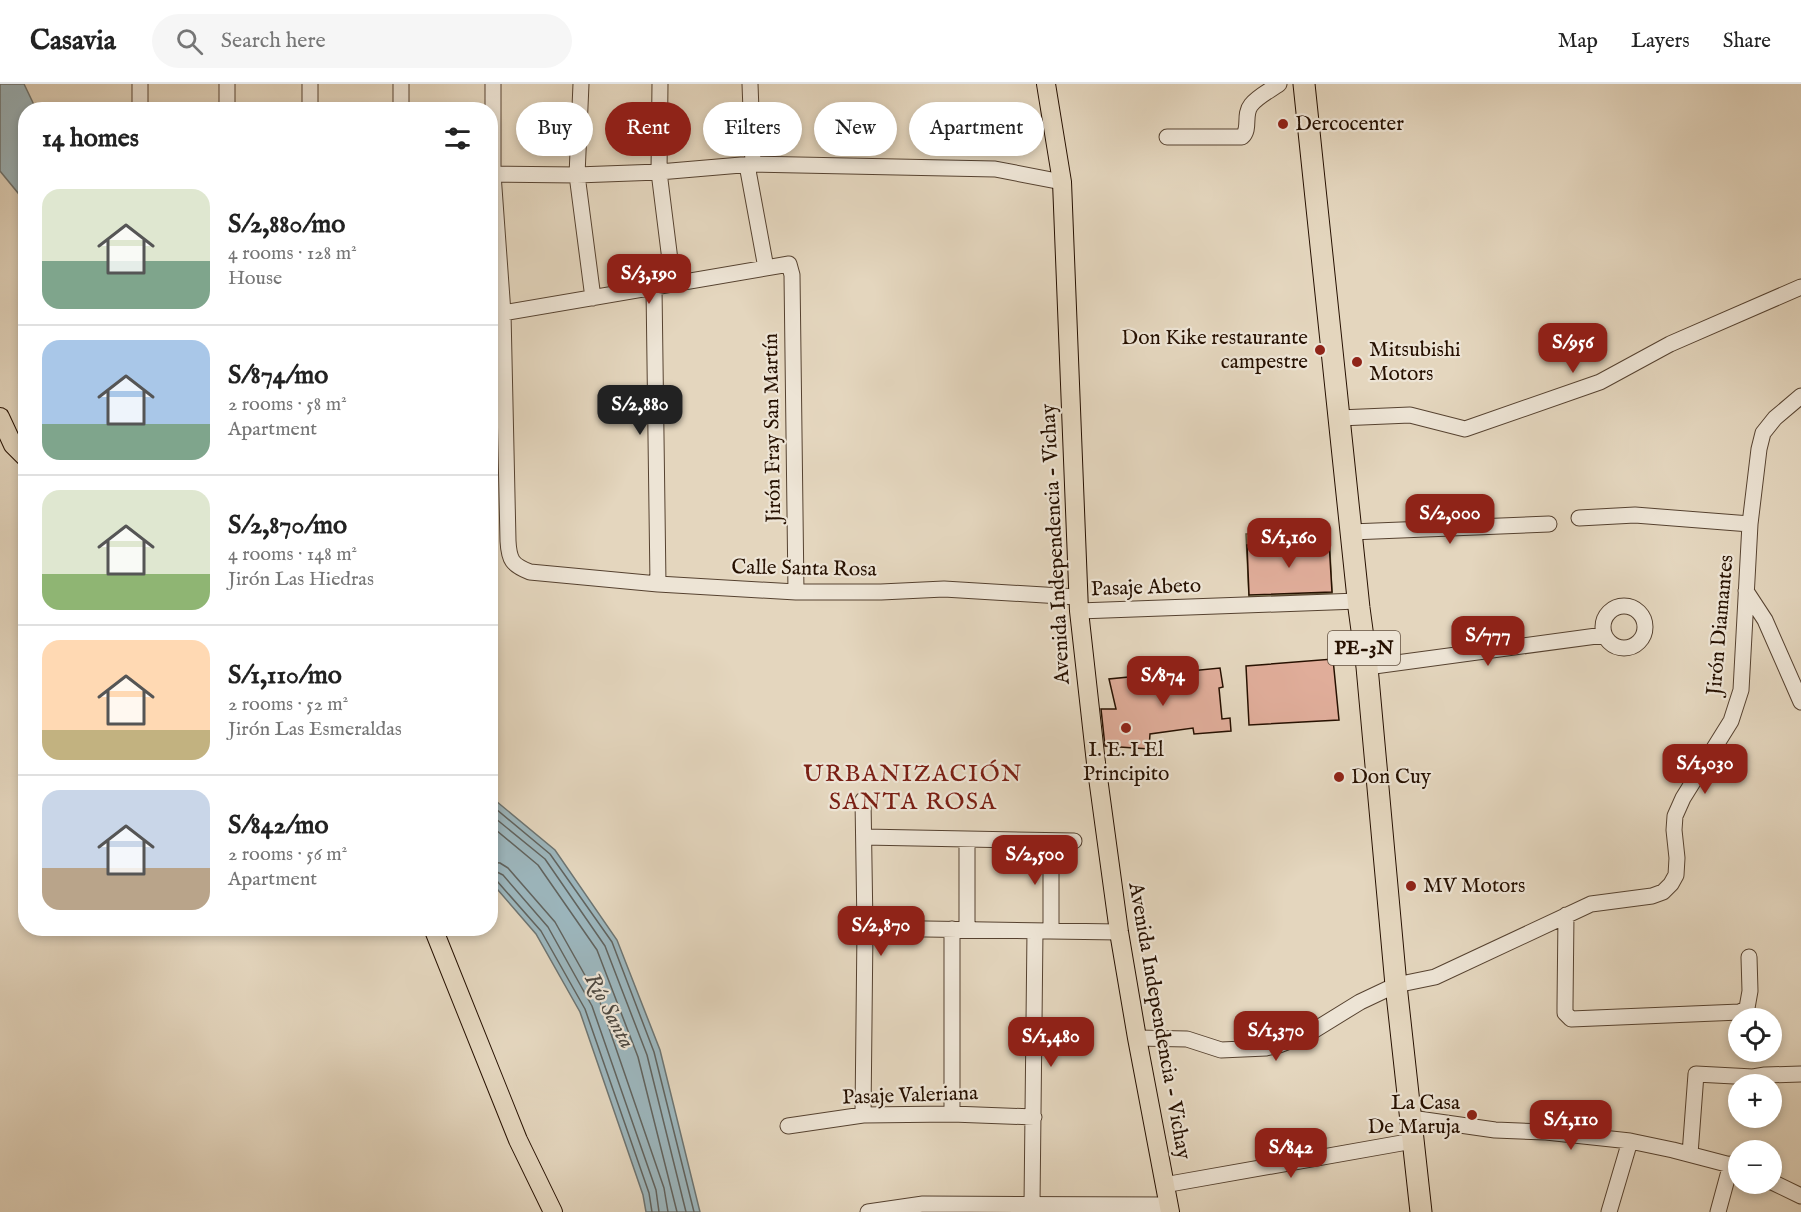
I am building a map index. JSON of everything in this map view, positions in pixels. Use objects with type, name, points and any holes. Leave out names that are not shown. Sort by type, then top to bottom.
[{"type":"highway","name":"PE-3N","points":[[1304,84],[1358,601],[1367,667],[1396,985],[1421,1212]]},
{"type":"main road","name":"Avenida Independencia - Vichay","points":[[1046,84],[1062,182],[1078,604],[1095,763],[1119,932],[1169,1208]]},
{"type":"main road","points":[[0,417],[13,445],[18,450]]},
{"type":"main road","points":[[436,936],[518,1140],[553,1212]]},
{"type":"street","points":[[140,84],[140,102]]},
{"type":"street","points":[[227,84],[227,102]]},
{"type":"street","points":[[310,84],[310,102]]},
{"type":"street","points":[[401,84],[401,102]]},
{"type":"street","points":[[493,84],[493,102]]},
{"type":"street","points":[[581,84],[577,175],[593,298]]},
{"type":"street","points":[[660,84],[659,172],[673,284]]},
{"type":"street","points":[[498,257],[502,313],[766,268],[750,164],[750,84]]},
{"type":"street","points":[[1167,137],[1242,137],[1246,131],[1251,105],[1279,84]]},
{"type":"street","points":[[498,174],[577,175],[659,172],[750,164],[995,169],[1062,182]]},
{"type":"street","name":"Jirón Fray San Martín","points":[[766,268],[789,264],[792,275],[796,592]]},
{"type":"street","points":[[1339,418],[1410,415],[1465,429],[1600,381],[1670,344],[1801,287]]},
{"type":"street","points":[[654,288],[658,584]]},
{"type":"street","name":"Calle Santa Rosa","points":[[502,313],[509,556],[517,567],[530,572],[658,584],[796,592],[944,589],[1078,604]]},
{"type":"street","name":"Jirón Diamantes","points":[[1137,1038],[1187,1039],[1221,1050],[1266,1048],[1308,1034],[1360,1002],[1396,985],[1435,977],[1591,904],[1652,896],[1663,892],[1671,884],[1676,874],[1675,816],[1683,798],[1731,721],[1741,690],[1750,524],[1763,433],[1775,418],[1801,396]]},
{"type":"street","points":[[1579,518],[1635,515],[1750,524]]},
{"type":"street","points":[[1351,532],[1549,524]]},
{"type":"street","points":[[1746,591],[1765,620],[1801,702]]},
{"type":"street","name":"Pasaje Abeto","points":[[1078,604],[1358,601]]},
{"type":"street","points":[[1367,667],[1604,635]]},
{"type":"street","points":[[863,800],[865,928],[863,1115]]},
{"type":"street","points":[[864,837],[1074,841]]},
{"type":"street","points":[[952,1114],[959,929],[967,840]]},
{"type":"street","points":[[1032,1204],[1043,931],[1051,841]]},
{"type":"street","points":[[1566,915],[1565,1013],[1571,1019],[1740,1012],[1747,1008],[1749,1001],[1749,957]]},
{"type":"street","points":[[865,928],[1119,932]]},
{"type":"street","points":[[1690,1154],[1696,1074],[1753,1077],[1801,1074]]},
{"type":"street","name":"Pasaje Valeriana","points":[[788,1126],[863,1115],[952,1114],[1034,1117]]},
{"type":"street","points":[[1411,1118],[1495,1130],[1546,1132],[1630,1141],[1728,1164]]},
{"type":"street","points":[[1164,1185],[1413,1141]]},
{"type":"street","points":[[1609,1212],[1630,1141]]},
{"type":"street","points":[[1718,1212],[1728,1185]]},
{"type":"street","points":[[1782,1187],[1801,1196]]},
{"type":"street","points":[[868,1212],[923,1204],[1169,1208]]},
{"type":"green space","points":[[1329,530],[1332,593],[1249,597],[1246,534]]},
{"type":"water","points":[[0,84],[24,84],[33,102],[18,102],[18,193],[0,171]]},
{"type":"water","name":"Río Santa","points":[[498,803],[555,850],[617,940],[660,1050],[700,1212],[646,1212],[643,1195],[580,1012],[536,934],[498,890]]},
{"type":"building","points":[[1329,542],[1332,592],[1249,595],[1247,545]]},
{"type":"building","points":[[1333,659],[1339,720],[1249,725],[1246,666]]},
{"type":"building","points":[[1220,668],[1223,687],[1219,688],[1222,719],[1230,718],[1231,731],[1194,734],[1193,728],[1150,734],[1149,749],[1105,746],[1101,709],[1116,709],[1109,679]]},
{"type":"place","name":"Dercocenter","points":[[1283,124]]},
{"type":"place","name":"Don Kike restaurante campestre","points":[[1320,350]]},
{"type":"place","name":"Mitsubishi Motors","points":[[1357,362]]},
{"type":"place","name":"I. E. I El Principito","points":[[1126,728]]},
{"type":"place","name":"Don Cuy","points":[[1339,777]]},
{"type":"place","name":"MV Motors","points":[[1411,886]]},
{"type":"place","name":"La Casa De Maruja","points":[[1472,1115]]},
{"type":"district","name":"URBANIZACIÓN SANTA ROSA","points":[[913,788]]}]
